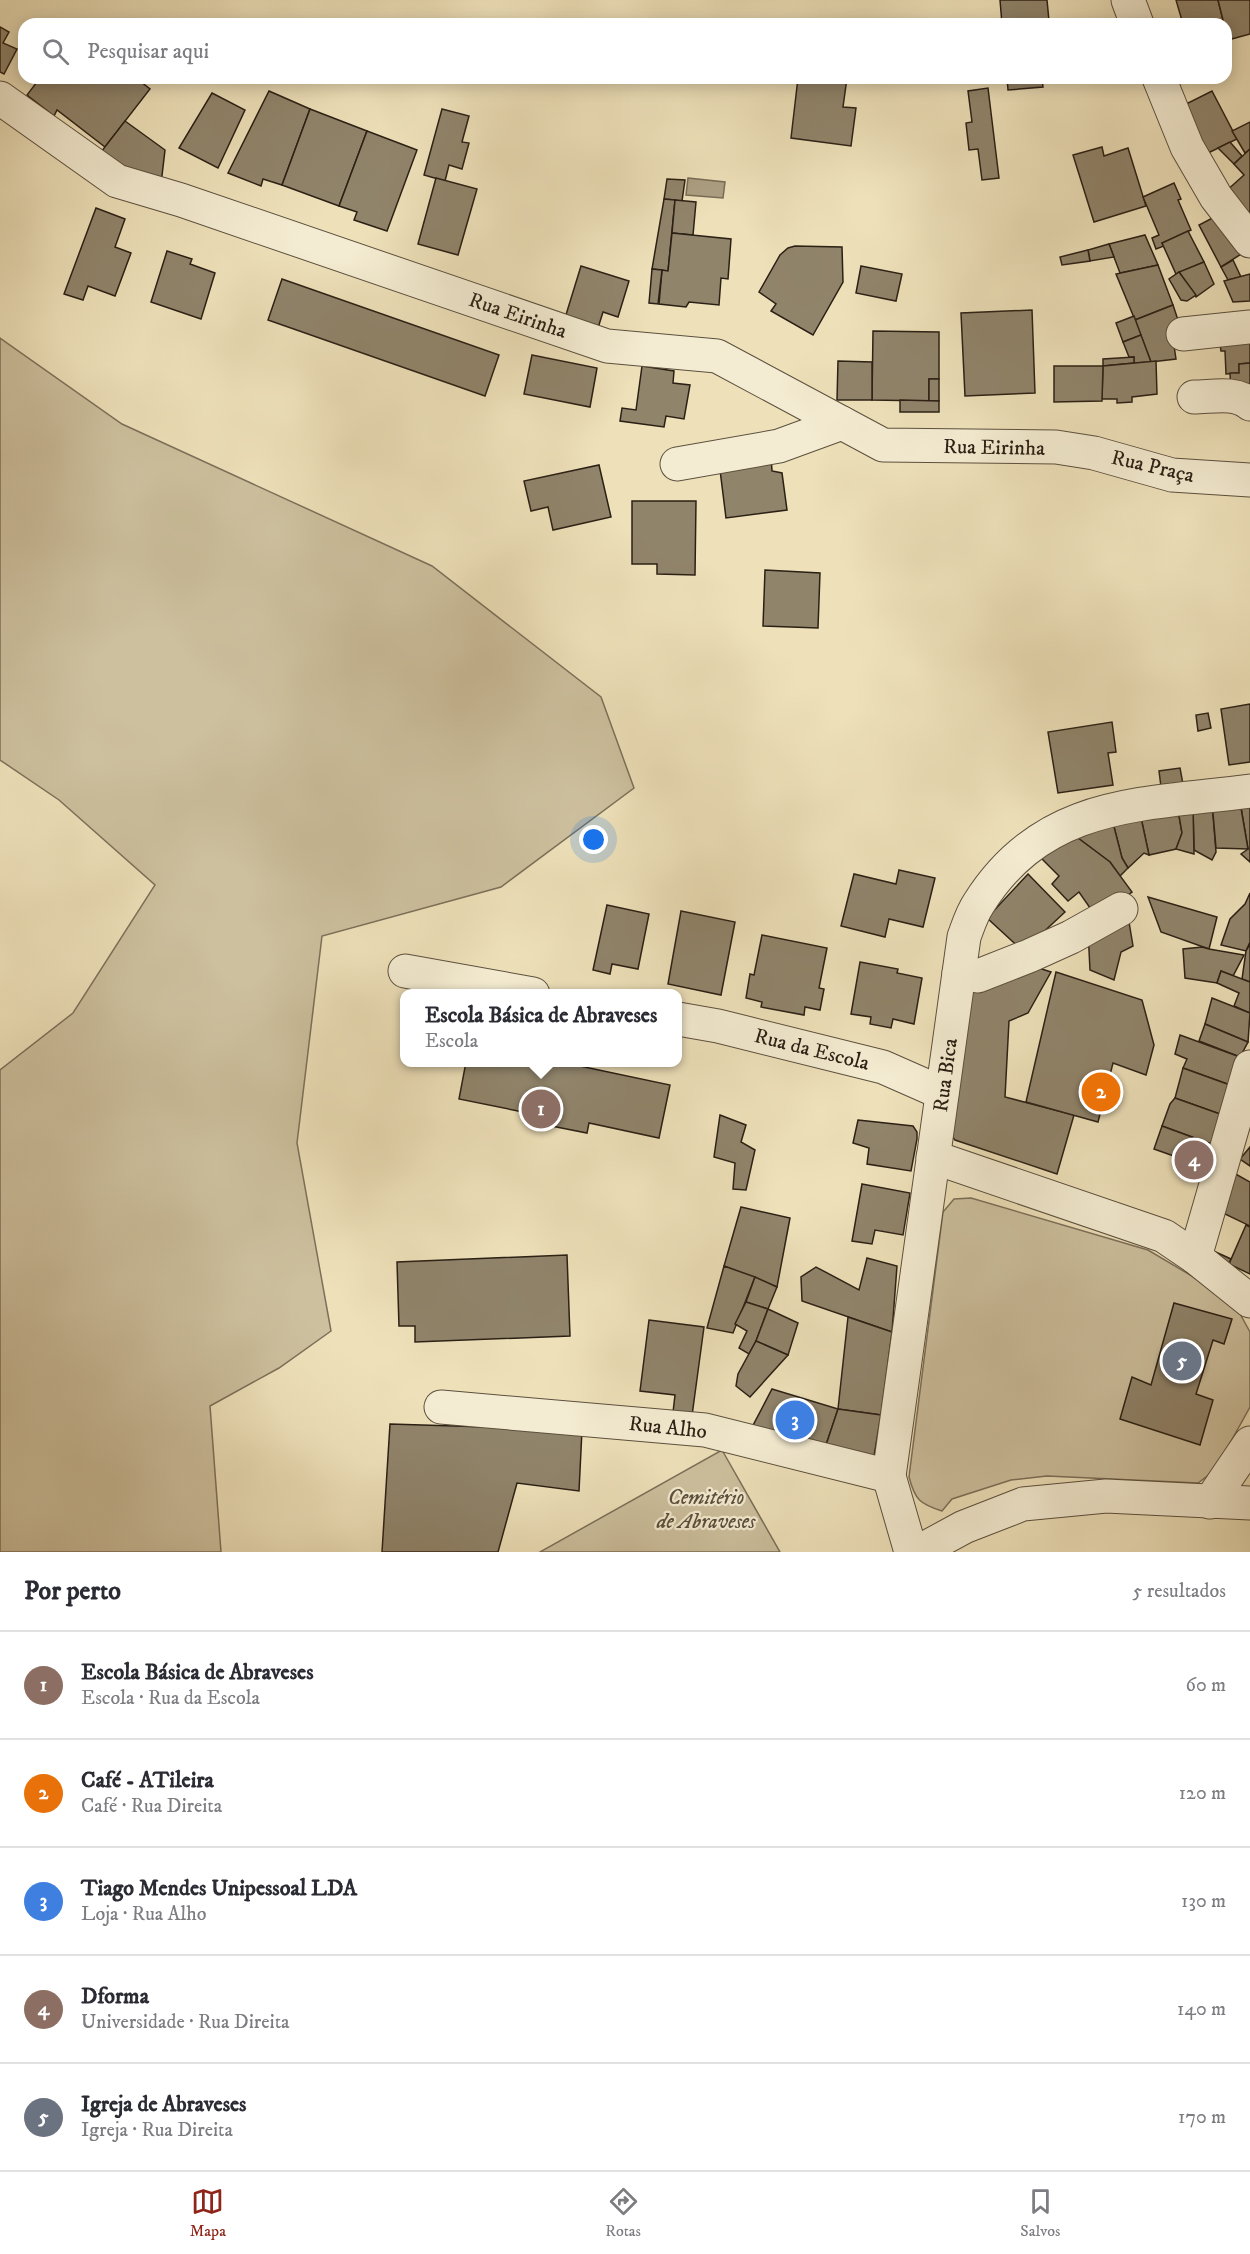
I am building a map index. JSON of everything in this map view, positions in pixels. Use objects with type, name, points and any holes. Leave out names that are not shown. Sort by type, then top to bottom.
[{"type":"street","points":[[1128,0],[1135,18]]},
{"type":"street","points":[[1161,84],[1187,147],[1216,197],[1250,241]]},
{"type":"street","name":"Rua Eirinha","points":[[0,98],[117,181],[181,200],[607,346],[717,356],[883,445],[1056,447]]},
{"type":"street","points":[[1183,334],[1250,327]]},
{"type":"street","points":[[1194,397],[1232,396],[1244,399],[1250,404]]},
{"type":"street","points":[[677,464],[780,446],[843,423]]},
{"type":"street","name":"Rua Praça","points":[[1056,447],[1094,453],[1172,475],[1250,480]]},
{"type":"street","name":"Rua Bica","points":[[911,1552],[889,1476],[958,973],[964,937],[977,905],[997,878],[1020,855],[1046,834],[1074,820],[1103,810],[1250,791]]},
{"type":"street","points":[[958,973],[978,976],[1019,960],[1071,937],[1121,909]]},
{"type":"street","points":[[405,971],[510,989]]},
{"type":"street","name":"Rua da Escola","points":[[682,1020],[718,1026],[883,1067],[942,1093]]},
{"type":"street","points":[[1195,1257],[1250,1067]]},
{"type":"street","points":[[933,1157],[1164,1236],[1195,1257],[1250,1301]]},
{"type":"street","name":"Rua Alho","points":[[441,1407],[705,1430],[889,1476]]},
{"type":"street","points":[[1210,1502],[1250,1443]]},
{"type":"street","points":[[918,1552],[964,1527],[1023,1504],[1106,1496],[1250,1503]]},
{"type":"green space","points":[[0,338],[122,424],[432,566],[601,697],[634,788],[501,887],[322,936],[297,1143],[331,1331],[279,1368],[210,1406],[221,1552],[0,1552],[0,1070],[73,1013],[155,885],[59,800],[0,760]]},
{"type":"green space","points":[[971,1198],[1148,1250],[1202,1282],[1239,1312],[1250,1332],[1250,1407],[1215,1470],[1198,1483],[1047,1476],[1011,1480],[952,1499],[942,1511],[928,1506],[916,1496],[909,1477],[943,1212],[954,1199]]},
{"type":"green space","name":"Cemitério de Abraveses","points":[[722,1450],[780,1552],[540,1552]]},
{"type":"shaded area","points":[[688,178],[725,182],[723,198],[686,195]]},
{"type":"building","points":[[1000,0],[1047,0],[1049,18],[1002,18]]},
{"type":"building","points":[[1176,0],[1218,0],[1222,18],[1181,18]]},
{"type":"building","points":[[1218,0],[1250,0],[1250,34],[1232,39],[1232,18],[1222,18]]},
{"type":"building","points":[[0,27],[9,32],[3,43],[17,49],[4,74],[0,72]]},
{"type":"building","points":[[35,84],[144,84],[150,89],[105,147],[57,110],[54,116],[27,95]]},
{"type":"building","points":[[797,84],[846,84],[843,107],[856,108],[851,146],[791,138]]},
{"type":"building","points":[[1008,84],[1043,84],[1043,87],[1008,90]]},
{"type":"building","points":[[988,88],[999,178],[982,180],[978,149],[969,150],[966,123],[972,122],[968,91]]},
{"type":"building","points":[[269,91],[310,109],[282,185],[263,179],[261,186],[228,173]]},
{"type":"building","points":[[1212,91],[1237,139],[1202,156],[1176,109]]},
{"type":"building","points":[[212,93],[245,110],[218,168],[179,148]]},
{"type":"building","points":[[310,109],[367,131],[339,206],[282,185]]},
{"type":"building","points":[[442,109],[469,116],[462,142],[469,143],[462,169],[449,165],[445,181],[424,175]]},
{"type":"building","points":[[125,121],[165,150],[161,184],[129,170],[101,152]]},
{"type":"building","points":[[1250,122],[1250,149],[1245,153],[1232,131]]},
{"type":"building","points":[[367,131],[417,150],[387,231],[354,220],[357,212],[339,206]]},
{"type":"building","points":[[1230,142],[1242,156],[1234,164],[1218,148]]},
{"type":"building","points":[[1102,147],[1104,156],[1128,148],[1146,206],[1094,222],[1073,155]]},
{"type":"building","points":[[1250,149],[1250,218],[1224,193],[1244,175],[1234,164]]},
{"type":"building","points":[[436,178],[477,189],[458,255],[418,244]]},
{"type":"building","points":[[667,179],[685,180],[682,201],[664,199]]},
{"type":"building","points":[[1174,183],[1181,199],[1178,200],[1191,230],[1162,243],[1164,246],[1156,249],[1152,238],[1159,235],[1143,197]]},
{"type":"building","points":[[664,199],[675,200],[668,271],[652,269]]},
{"type":"building","points":[[675,200],[696,202],[693,235],[672,233]]},
{"type":"building","points":[[96,208],[125,219],[115,247],[131,253],[115,296],[88,286],[83,300],[64,294]]},
{"type":"building","points":[[1222,213],[1249,249],[1221,267],[1199,225]]},
{"type":"building","points":[[1188,231],[1204,262],[1176,274],[1162,243]]},
{"type":"building","points":[[672,233],[731,239],[728,279],[721,278],[719,305],[689,302],[686,307],[659,304],[662,270],[668,271]]},
{"type":"building","points":[[1145,235],[1158,265],[1120,273],[1109,244]]},
{"type":"building","points":[[1109,244],[1114,257],[1090,261],[1088,250]]},
{"type":"building","points":[[795,246],[842,247],[843,282],[813,335],[771,311],[776,304],[759,292],[780,255],[788,248]]},
{"type":"building","points":[[1088,250],[1090,261],[1062,265],[1060,257]]},
{"type":"building","points":[[167,251],[192,259],[190,264],[215,273],[201,319],[151,302]]},
{"type":"building","points":[[1233,260],[1241,277],[1228,280],[1221,267]]},
{"type":"building","points":[[1204,262],[1214,284],[1196,297],[1179,272]]},
{"type":"building","points":[[1158,265],[1173,305],[1135,320],[1116,274]]},
{"type":"building","points":[[581,266],[629,281],[618,317],[603,312],[598,328],[565,318]]},
{"type":"building","points":[[861,266],[902,274],[896,301],[856,293]]},
{"type":"building","points":[[652,269],[662,270],[658,304],[649,303]]},
{"type":"building","points":[[1179,272],[1196,295],[1187,301],[1181,300],[1169,279]]},
{"type":"building","points":[[1250,274],[1250,301],[1233,302],[1224,281]]},
{"type":"building","points":[[282,279],[499,355],[485,396],[268,320]]},
{"type":"building","points":[[1173,305],[1179,323],[1173,339],[1176,359],[1151,362],[1135,320]]},
{"type":"building","points":[[1032,310],[1035,393],[965,396],[961,313]]},
{"type":"building","points":[[1134,316],[1141,335],[1123,342],[1116,323]]},
{"type":"building","points":[[1250,329],[1250,363],[1239,364],[1239,373],[1226,374],[1225,351],[1221,351],[1218,330]]},
{"type":"building","points":[[873,331],[939,332],[939,379],[929,379],[929,401],[872,400]]},
{"type":"building","points":[[1141,335],[1151,362],[1134,363],[1134,357],[1129,357],[1123,342]]},
{"type":"building","points":[[532,355],[597,368],[590,407],[524,394]]},
{"type":"building","points":[[1134,357],[1134,363],[1103,366],[1103,359]]},
{"type":"building","points":[[838,361],[872,362],[872,400],[837,400]]},
{"type":"building","points":[[1156,361],[1157,394],[1132,397],[1132,402],[1117,403],[1117,399],[1102,399],[1103,366]]},
{"type":"building","points":[[1250,363],[1250,391],[1231,393],[1230,373],[1239,373],[1239,364]]},
{"type":"building","points":[[642,366],[674,371],[673,383],[690,385],[684,419],[666,416],[664,427],[620,421],[622,408],[636,410]]},
{"type":"building","points":[[1054,366],[1103,366],[1102,401],[1054,402]]},
{"type":"building","points":[[929,379],[939,379],[939,401],[929,401]]},
{"type":"building","points":[[900,400],[939,401],[939,412],[900,412]]},
{"type":"building","points":[[771,456],[772,471],[782,473],[787,510],[726,518],[719,462]]},
{"type":"building","points":[[599,465],[611,517],[553,530],[548,507],[531,511],[524,481]]},
{"type":"building","points":[[632,501],[696,501],[695,575],[657,574],[657,564],[632,564]]},
{"type":"building","points":[[765,570],[820,573],[818,628],[763,626]]},
{"type":"building","points":[[1250,704],[1250,762],[1229,765],[1221,709]]},
{"type":"building","points":[[1208,713],[1211,728],[1198,731],[1196,715]]},
{"type":"building","points":[[1112,722],[1116,752],[1108,753],[1113,785],[1058,793],[1048,732]]},
{"type":"building","points":[[1180,768],[1183,784],[1161,787],[1159,771]]},
{"type":"building","points":[[1250,800],[1250,862],[1241,854],[1248,849],[1240,802]]},
{"type":"building","points":[[1212,802],[1216,852],[1212,860],[1194,850],[1193,806]]},
{"type":"building","points":[[1212,802],[1240,802],[1248,849],[1216,848]]},
{"type":"building","points":[[1177,804],[1182,833],[1176,849],[1149,855],[1140,813]]},
{"type":"building","points":[[1177,804],[1193,806],[1194,854],[1176,849],[1182,833]]},
{"type":"building","points":[[1140,813],[1149,855],[1144,853],[1128,868],[1122,858],[1112,819]]},
{"type":"building","points":[[1112,819],[1122,858],[1128,868],[1120,876],[1110,862],[1074,835]]},
{"type":"building","points":[[1074,835],[1110,862],[1132,892],[1097,918],[1079,892],[1068,901],[1052,884],[1059,876],[1038,855]]},
{"type":"building","points":[[899,870],[935,878],[923,927],[889,919],[885,937],[841,926],[854,874],[896,884]]},
{"type":"building","points":[[1028,874],[1065,912],[1023,951],[987,918]]},
{"type":"building","points":[[1250,893],[1250,942],[1246,951],[1221,945],[1230,919],[1245,904]]},
{"type":"building","points":[[1148,897],[1217,917],[1209,949],[1161,932]]},
{"type":"building","points":[[607,905],[649,914],[638,969],[612,964],[610,974],[593,970]]},
{"type":"building","points":[[681,911],[735,922],[721,995],[668,984]]},
{"type":"building","points":[[1129,922],[1133,946],[1121,952],[1114,980],[1090,970],[1088,930]]},
{"type":"building","points":[[762,935],[827,948],[819,988],[824,989],[820,1010],[805,1007],[804,1015],[761,1007],[762,1002],[746,998],[750,974],[754,975]]},
{"type":"building","points":[[1250,944],[1250,982],[1242,979],[1246,951]]},
{"type":"building","points":[[1202,947],[1244,955],[1233,976],[1221,971],[1217,983],[1185,978],[1183,949]]},
{"type":"building","points":[[860,962],[898,969],[897,973],[922,978],[914,1024],[893,1019],[891,1028],[870,1024],[871,1017],[851,1014]]},
{"type":"building","points":[[1023,963],[1051,972],[1028,1013],[1009,1021],[1005,1097],[1074,1115],[1057,1174],[955,1140],[948,1132],[964,984]]},
{"type":"building","points":[[1221,971],[1250,982],[1250,1013],[1234,1006],[1239,993],[1217,983]]},
{"type":"building","points":[[1056,972],[1142,1000],[1154,1045],[1146,1075],[1113,1063],[1098,1122],[1026,1102]]},
{"type":"building","points":[[1212,998],[1250,1013],[1248,1042],[1205,1024]]},
{"type":"building","points":[[1205,1024],[1248,1042],[1240,1057],[1199,1041]]},
{"type":"building","points":[[1180,1035],[1240,1057],[1230,1085],[1183,1068],[1187,1059],[1175,1054]]},
{"type":"building","points":[[465,1067],[585,1067],[670,1085],[659,1138],[589,1123],[587,1133],[531,1122],[533,1114],[459,1099]]},
{"type":"building","points":[[1183,1068],[1230,1085],[1220,1114],[1175,1098]]},
{"type":"building","points":[[1175,1098],[1220,1114],[1211,1144],[1162,1126],[1170,1104]]},
{"type":"building","points":[[720,1115],[746,1125],[741,1142],[755,1150],[746,1190],[733,1189],[735,1163],[714,1157]]},
{"type":"building","points":[[858,1120],[913,1126],[917,1132],[917,1139],[911,1171],[867,1164],[869,1148],[853,1143]]},
{"type":"building","points":[[1162,1126],[1211,1144],[1202,1166],[1154,1149]]},
{"type":"building","points":[[1250,1147],[1250,1166],[1240,1159]]},
{"type":"building","points":[[1232,1172],[1250,1182],[1250,1226],[1219,1211],[1209,1249],[1231,1259],[1229,1264],[1203,1253]]},
{"type":"building","points":[[862,1184],[910,1193],[903,1235],[875,1230],[872,1244],[852,1241]]},
{"type":"building","points":[[741,1207],[790,1218],[777,1287],[724,1266]]},
{"type":"building","points":[[1246,1225],[1250,1227],[1250,1274],[1229,1264]]},
{"type":"building","points":[[567,1255],[570,1336],[415,1342],[415,1326],[399,1326],[397,1262]]},
{"type":"building","points":[[867,1258],[897,1266],[892,1332],[802,1301],[801,1277],[816,1267],[859,1290]]},
{"type":"building","points":[[724,1266],[755,1277],[733,1333],[707,1328]]},
{"type":"building","points":[[755,1277],[777,1287],[768,1309],[746,1302]]},
{"type":"building","points":[[746,1302],[768,1309],[749,1354],[739,1348],[747,1331],[735,1324]]},
{"type":"building","points":[[1174,1303],[1232,1319],[1224,1344],[1213,1340],[1196,1394],[1213,1400],[1200,1445],[1120,1419],[1132,1377],[1151,1385]]},
{"type":"building","points":[[768,1309],[798,1323],[788,1355],[756,1341]]},
{"type":"building","points":[[848,1317],[892,1332],[881,1415],[838,1409]]},
{"type":"building","points":[[649,1320],[704,1327],[691,1423],[672,1421],[675,1395],[640,1391]]},
{"type":"building","points":[[756,1341],[788,1355],[750,1397],[736,1386],[738,1374]]},
{"type":"building","points":[[772,1389],[838,1409],[824,1451],[750,1431]]},
{"type":"building","points":[[838,1409],[881,1415],[873,1462],[824,1451]]},
{"type":"building","points":[[390,1424],[582,1430],[579,1491],[517,1483],[498,1552],[382,1552]]},
{"type":"place","name":"Café - ATileira","points":[[1101,1092]]},
{"type":"place","name":"Escola Básica de Abraveses","points":[[541,1109]]},
{"type":"place","name":"Dforma","points":[[1194,1160]]},
{"type":"place","name":"Igreja de Abraveses","points":[[1182,1361]]},
{"type":"place","name":"Tiago Mendes Unipessoal LDA","points":[[795,1420]]}]
